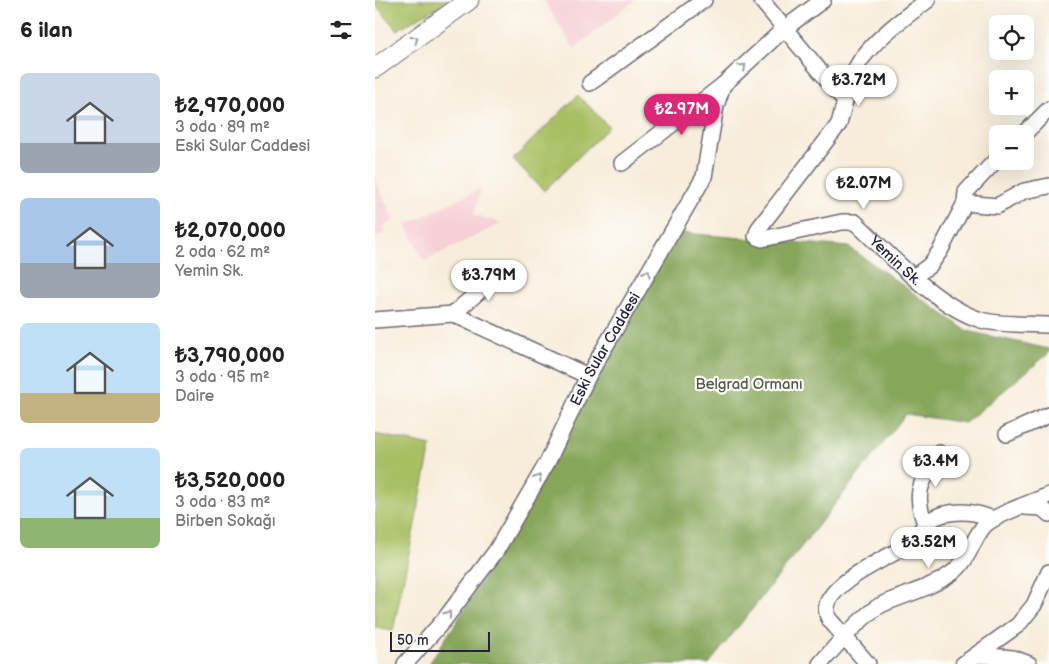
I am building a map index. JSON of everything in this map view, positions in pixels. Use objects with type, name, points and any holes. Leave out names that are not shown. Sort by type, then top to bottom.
[{"type":"main road","points":[[375,68],[469,0]]},
{"type":"street","points":[[590,82],[704,0]]},
{"type":"street","points":[[761,0],[845,101]]},
{"type":"street","points":[[623,163],[723,85],[784,29],[823,0]]},
{"type":"street","points":[[845,101],[851,79],[862,58],[899,22],[927,0]]},
{"type":"street","name":"Eski Sular Caddesi","points":[[405,664],[443,620],[496,551],[548,461],[588,376],[704,177],[716,106],[723,85]]},
{"type":"street","name":"Yemin Sk.","points":[[845,101],[839,124],[759,228],[756,236],[762,239],[842,222],[855,222],[914,277],[952,306],[981,321],[1049,325]]},
{"type":"street","points":[[1033,125],[1049,109]]},
{"type":"street","points":[[914,277],[930,265],[941,251],[965,203],[966,192],[989,168]]},
{"type":"street","points":[[965,203],[997,206],[1024,191],[1049,186]]},
{"type":"street","points":[[453,314],[506,268]]},
{"type":"street","points":[[375,320],[453,314],[588,376]]},
{"type":"street","points":[[1007,434],[1049,415]]},
{"type":"street","points":[[925,522],[919,508],[919,486],[939,453]]},
{"type":"street","points":[[819,664],[844,637],[881,604],[915,593],[952,573],[965,562],[983,527],[993,519],[1049,495]]},
{"type":"street","points":[[1024,507],[1042,508],[1049,514]]},
{"type":"street","points":[[868,664],[844,637],[825,611],[826,603],[844,583],[875,562],[907,545],[925,522],[943,514],[973,511],[993,519]]},
{"type":"street","points":[[963,664],[1018,625],[1034,605],[1049,572]]},
{"type":"street","points":[[972,659],[1013,658],[1029,664]]},
{"type":"shaded area","points":[[544,0],[635,0],[574,49]]},
{"type":"shaded area","points":[[375,179],[394,221],[382,226],[384,233],[375,237]]},
{"type":"shaded area","points":[[481,188],[474,215],[502,223],[424,261],[406,225]]},
{"type":"green space","points":[[375,0],[450,0],[397,30],[375,4]]},
{"type":"green space","points":[[578,95],[609,127],[544,191],[513,159]]},
{"type":"green space","name":"Belgrad Ormanı","points":[[671,232],[849,247],[967,331],[1049,349],[1049,353],[965,423],[906,414],[709,664],[429,664],[468,604]]},
{"type":"green space","points":[[375,434],[431,446],[393,631],[375,628]]}]
